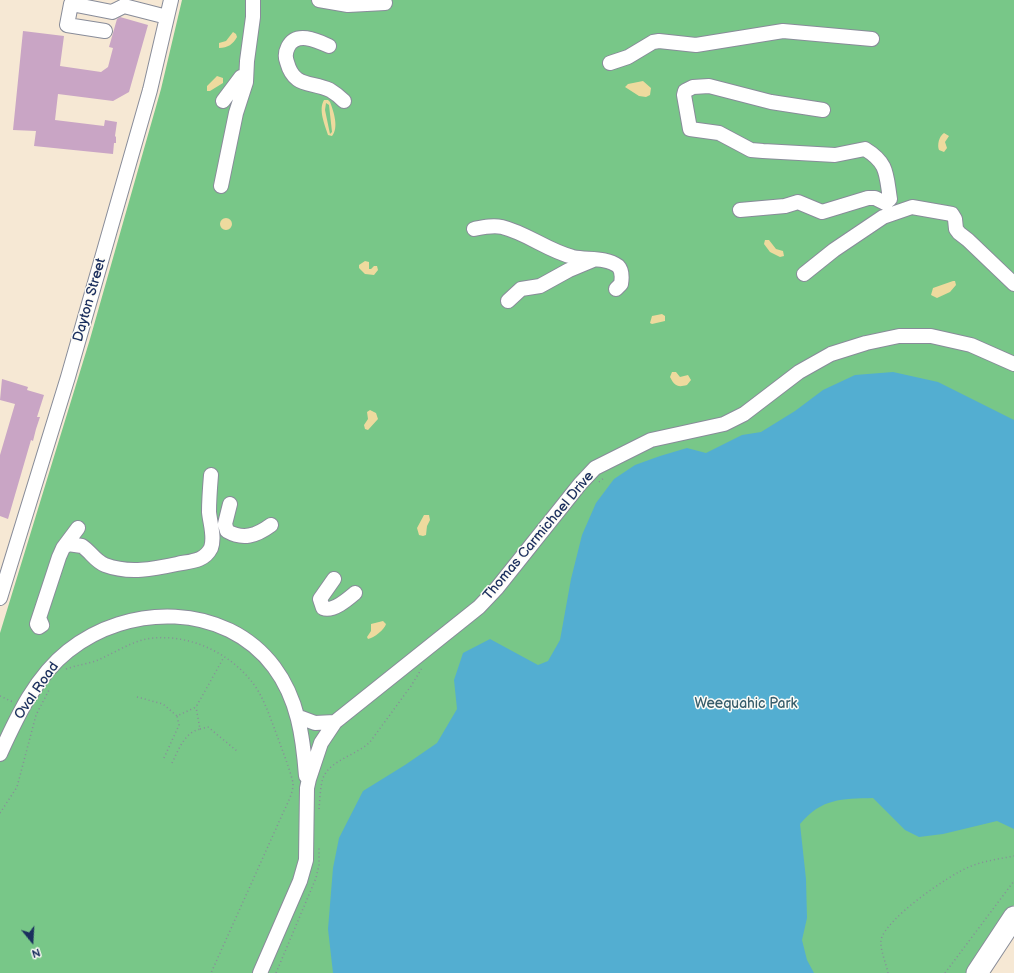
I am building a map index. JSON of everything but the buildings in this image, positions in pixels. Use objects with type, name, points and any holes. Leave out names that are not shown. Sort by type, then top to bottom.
[{"type":"highway","points":[[977,973],[1014,918]]},
{"type":"highway","points":[[992,973],[1014,940]]},
{"type":"street","name":"Dayton Street","points":[[0,598],[68,377],[150,90],[171,0]]},
{"type":"street","points":[[220,186],[236,113],[246,82],[253,17],[253,0]]},
{"type":"street","points":[[319,0],[348,5],[385,3]]},
{"type":"street","points":[[105,31],[67,25],[71,4],[112,12],[124,6],[167,17]]},
{"type":"street","points":[[610,63],[628,57],[652,42],[659,41],[696,45],[783,31],[872,39]]},
{"type":"street","points":[[329,46],[314,40],[300,38],[295,39],[286,50],[286,62],[293,76],[301,82],[331,90],[344,101]]},
{"type":"street","points":[[223,101],[246,74]]},
{"type":"street","points":[[740,210],[785,206],[798,202],[822,212],[868,198],[875,198],[885,203],[890,199],[885,169],[877,156],[865,149],[835,155],[751,150],[719,133],[690,129],[684,95],[685,91],[694,87],[709,86],[771,102],[823,110]]},
{"type":"street","points":[[804,274],[834,250],[883,217],[914,207],[952,214],[955,219],[957,231],[1014,284]]},
{"type":"street","points":[[474,229],[492,226],[504,228],[517,232],[569,256],[608,262],[618,266],[621,270],[621,284],[616,289]]},
{"type":"street","points":[[508,301],[521,289],[540,286],[569,270],[595,260]]},
{"type":"street","name":"Thomas Carmichael Drive","points":[[260,973],[300,881],[306,860],[307,788],[321,743],[334,722],[479,607],[497,588],[580,484],[595,468],[608,460],[652,440],[724,424],[744,414],[799,372],[831,354],[866,343],[900,336],[930,336],[971,345],[1014,364]]},
{"type":"street","points":[[63,548],[68,544],[82,546],[99,562],[107,566],[130,570],[158,569],[200,559],[208,552],[213,540],[209,511],[211,475]]},
{"type":"street","points":[[230,504],[225,524],[227,531],[234,535],[257,535],[271,525]]},
{"type":"street","points":[[39,618],[63,548],[78,528]]},
{"type":"street","points":[[334,579],[320,599],[323,608],[330,609],[347,600],[355,593]]},
{"type":"street","name":"Oval Road","points":[[0,754],[22,707],[50,669],[67,651],[96,633],[116,625],[159,615],[204,620],[237,633],[251,642],[274,667],[284,682],[299,717],[304,749],[307,788]]},
{"type":"street","points":[[299,717],[315,723],[334,722]]},
{"type":"path","points":[[596,485],[609,472]]},
{"type":"path","points":[[65,670],[87,665],[137,642],[163,638],[200,644],[236,665],[255,686],[269,714],[293,783],[290,796],[283,813],[212,973]]},
{"type":"path","points":[[177,716],[196,707],[224,657]]},
{"type":"path","points":[[319,810],[322,782],[327,772],[346,758],[363,749],[370,742],[411,686],[426,662]]},
{"type":"path","points":[[0,813],[17,787],[36,715],[52,685]]},
{"type":"path","points":[[0,696],[19,706]]},
{"type":"path","points":[[137,697],[163,704],[177,716],[179,726],[164,758]]},
{"type":"path","points":[[196,707],[200,729]]},
{"type":"path","points":[[172,763],[186,736],[191,731],[208,727],[237,751]]},
{"type":"path","points":[[276,973],[316,878],[319,864],[319,840]]},
{"type":"path","points":[[888,973],[881,939],[884,931],[891,924],[927,892],[961,872],[975,865],[1014,856]]},
{"type":"path","points":[[945,973],[1014,881]]},
{"type":"green space","points":[[182,0],[1014,0],[1014,905],[968,973],[0,973],[0,633],[90,339],[161,89]]},
{"type":"sand","points":[[233,32],[237,37],[234,42],[228,46],[219,48],[219,43],[226,41]]},
{"type":"sand","points":[[217,76],[223,78],[223,83],[210,91],[207,91],[207,86]]},
{"type":"sand","points":[[643,81],[651,88],[650,95],[646,97],[639,96],[625,87],[628,84]]},
{"type":"sand","points":[[324,100],[328,100],[333,110],[335,129],[332,136],[328,135],[322,113],[322,104]],"holes":[[[326,103],[329,105],[332,132],[330,134],[325,110]]]},
{"type":"sand","points":[[944,133],[949,136],[945,142],[947,148],[944,152],[939,150],[938,146],[940,138]]},
{"type":"sand","points":[[228,218],[231,219],[231,229],[224,230],[221,229],[220,222],[221,219]]},
{"type":"sand","points":[[765,240],[769,240],[776,249],[783,251],[784,256],[780,257],[770,252],[764,244]]},
{"type":"sand","points":[[365,261],[369,262],[369,269],[377,266],[378,270],[374,275],[365,274],[359,268],[359,265]]},
{"type":"sand","points":[[955,281],[956,285],[950,292],[937,298],[931,295],[933,288]]},
{"type":"sand","points":[[662,314],[665,316],[665,321],[652,324],[650,323],[652,316]]},
{"type":"sand","points":[[672,372],[676,372],[680,377],[688,375],[691,380],[687,385],[676,385],[670,377]]},
{"type":"sand","points":[[370,410],[376,413],[378,419],[368,430],[365,429],[364,425],[368,419],[367,412]]},
{"type":"sand","points":[[424,515],[429,515],[430,520],[427,526],[426,535],[423,536],[419,535],[417,528]]},
{"type":"sand","points":[[383,621],[386,624],[384,628],[376,635],[368,639],[367,637],[371,631],[371,624]]},
{"type":"water","name":"Weequahic Park","points":[[893,372],[938,382],[1014,420],[1014,829],[997,821],[943,834],[919,837],[905,830],[873,798],[842,800],[816,809],[800,824],[806,879],[807,918],[802,940],[807,960],[814,973],[333,973],[328,929],[333,868],[339,838],[363,791],[437,743],[457,709],[454,680],[463,653],[490,639],[538,665],[548,661],[560,640],[571,579],[582,535],[596,503],[614,479],[635,465],[660,456],[687,448],[706,453],[742,435],[761,432],[795,411],[823,390],[855,375]]}]
